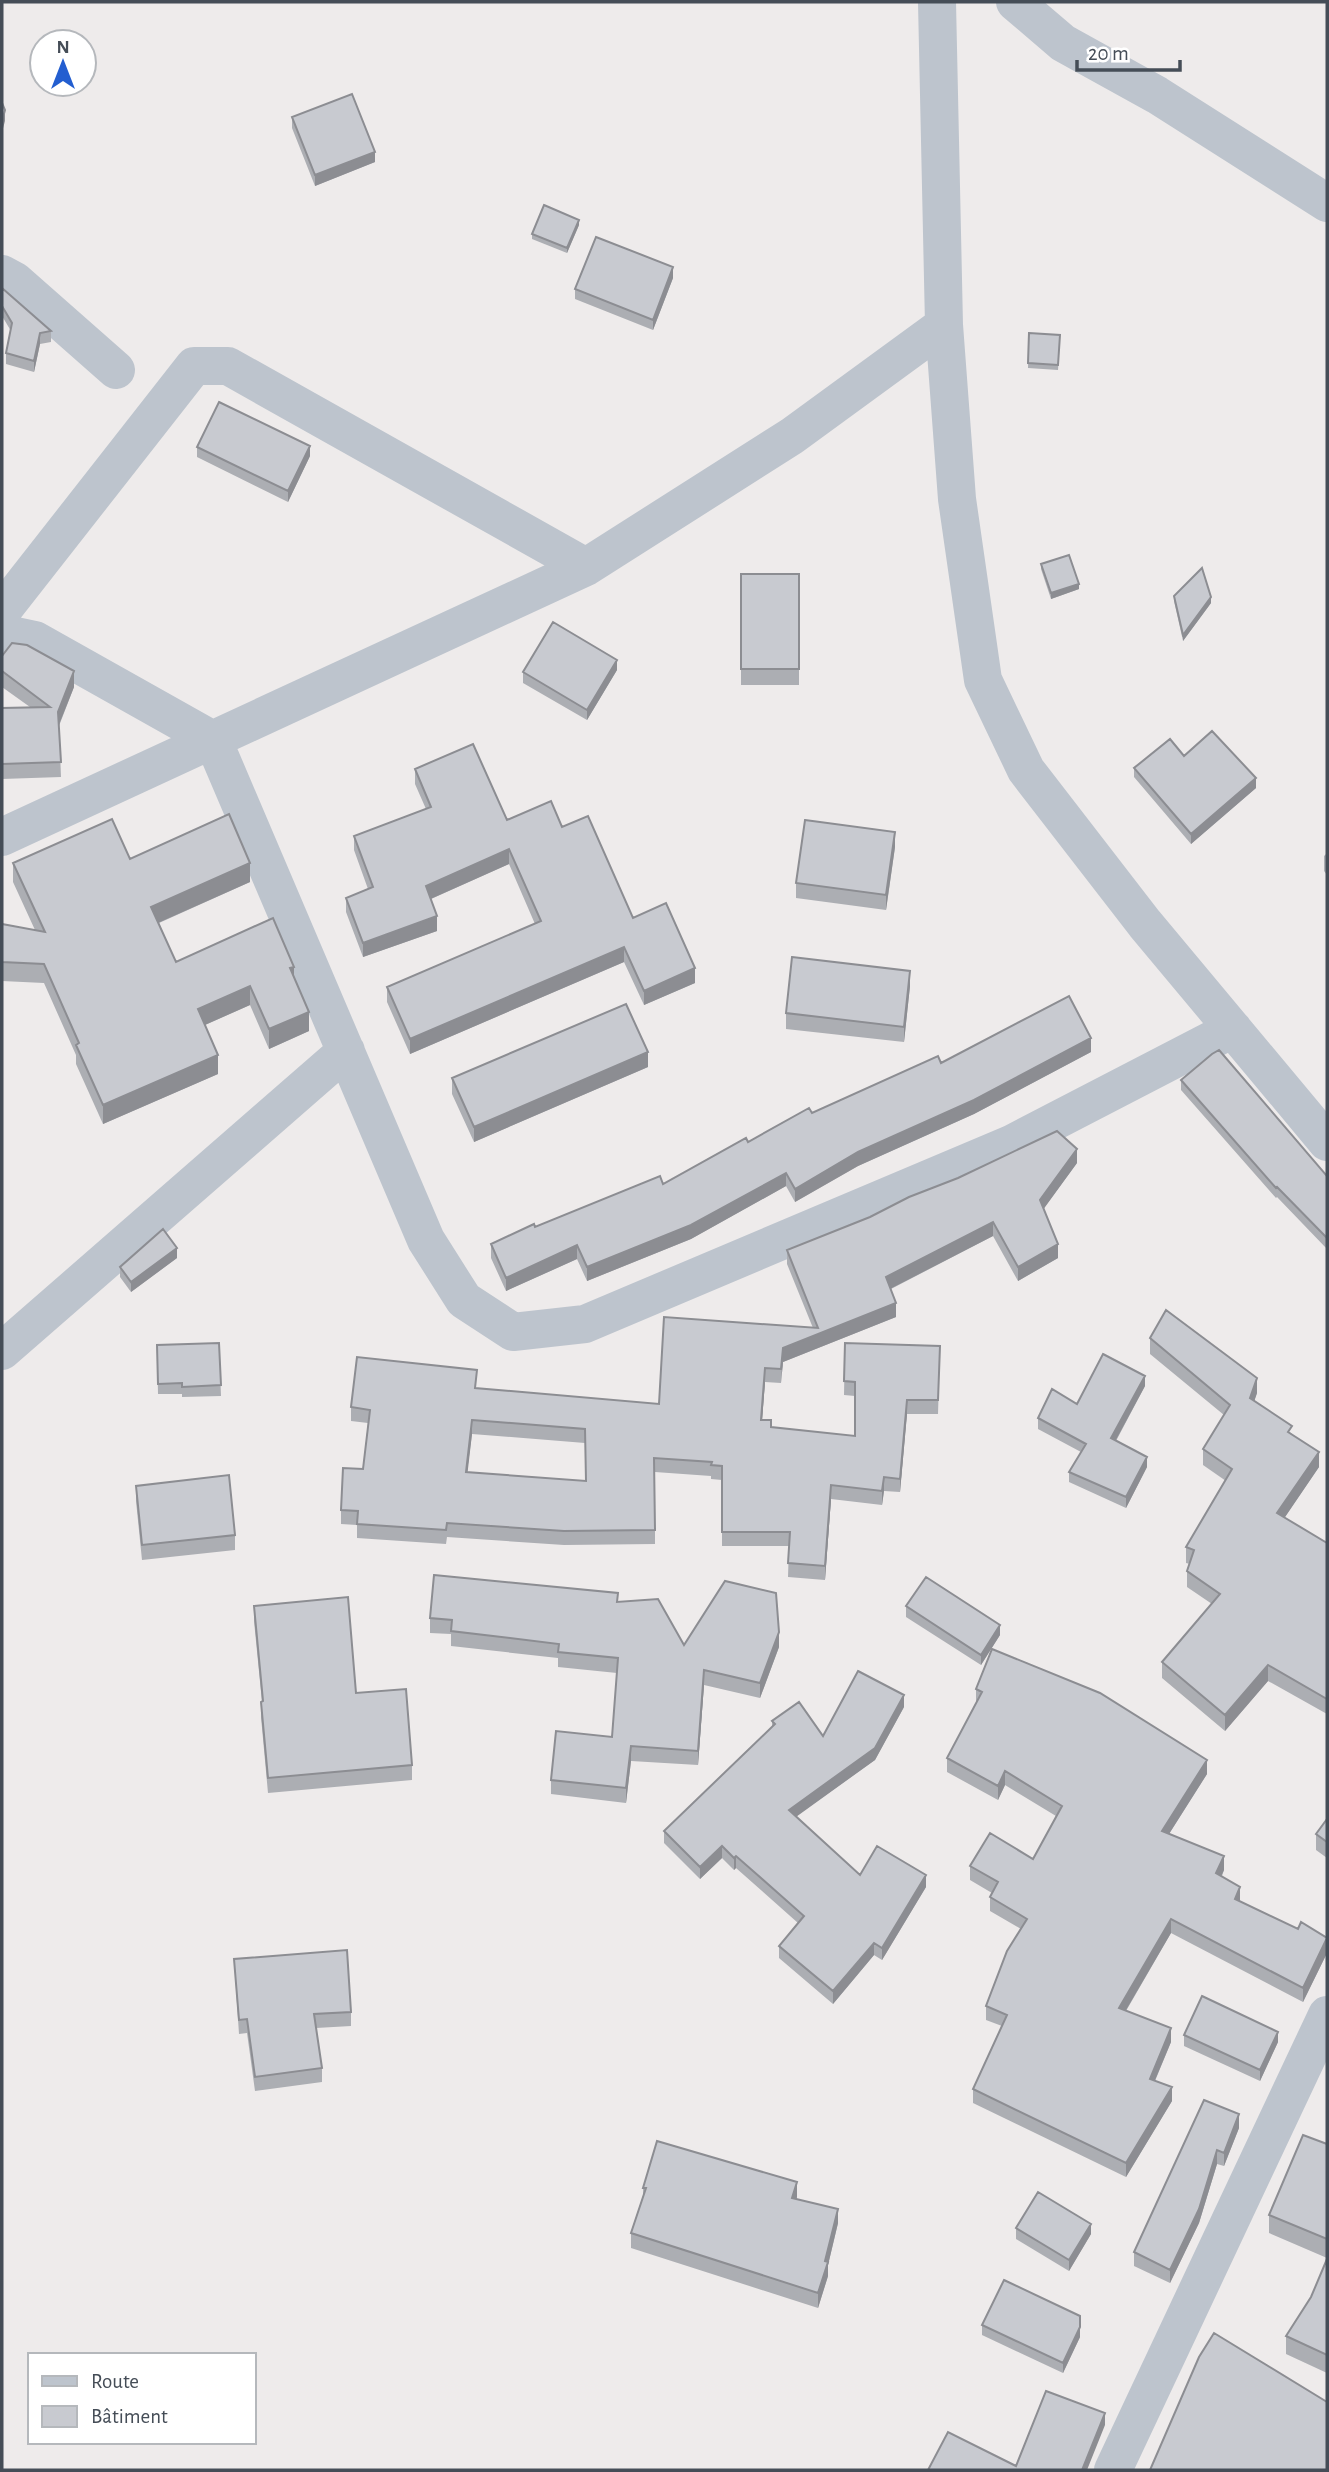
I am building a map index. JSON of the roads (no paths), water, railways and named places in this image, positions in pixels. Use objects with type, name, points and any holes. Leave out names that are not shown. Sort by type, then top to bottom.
[{"type":"street","points":[[937,2],[944,325],[957,499],[983,680],[1026,770],[1144,924],[1327,1142]]},
{"type":"street","points":[[1015,2],[1063,43],[1157,96],[1327,202]]},
{"type":"street","points":[[2,274],[15,281],[116,370]]},
{"type":"street","points":[[2,837],[586,567],[792,436],[944,325]]},
{"type":"street","points":[[2,611],[194,366],[228,366],[586,567]]},
{"type":"street","points":[[2,633],[35,640],[213,740],[426,1240],[464,1300],[513,1332],[585,1324],[597,1319],[1011,1144],[1233,1029]]},
{"type":"street","points":[[2,1352],[346,1052]]},
{"type":"street","points":[[1113,2470],[1327,2015]]}]
